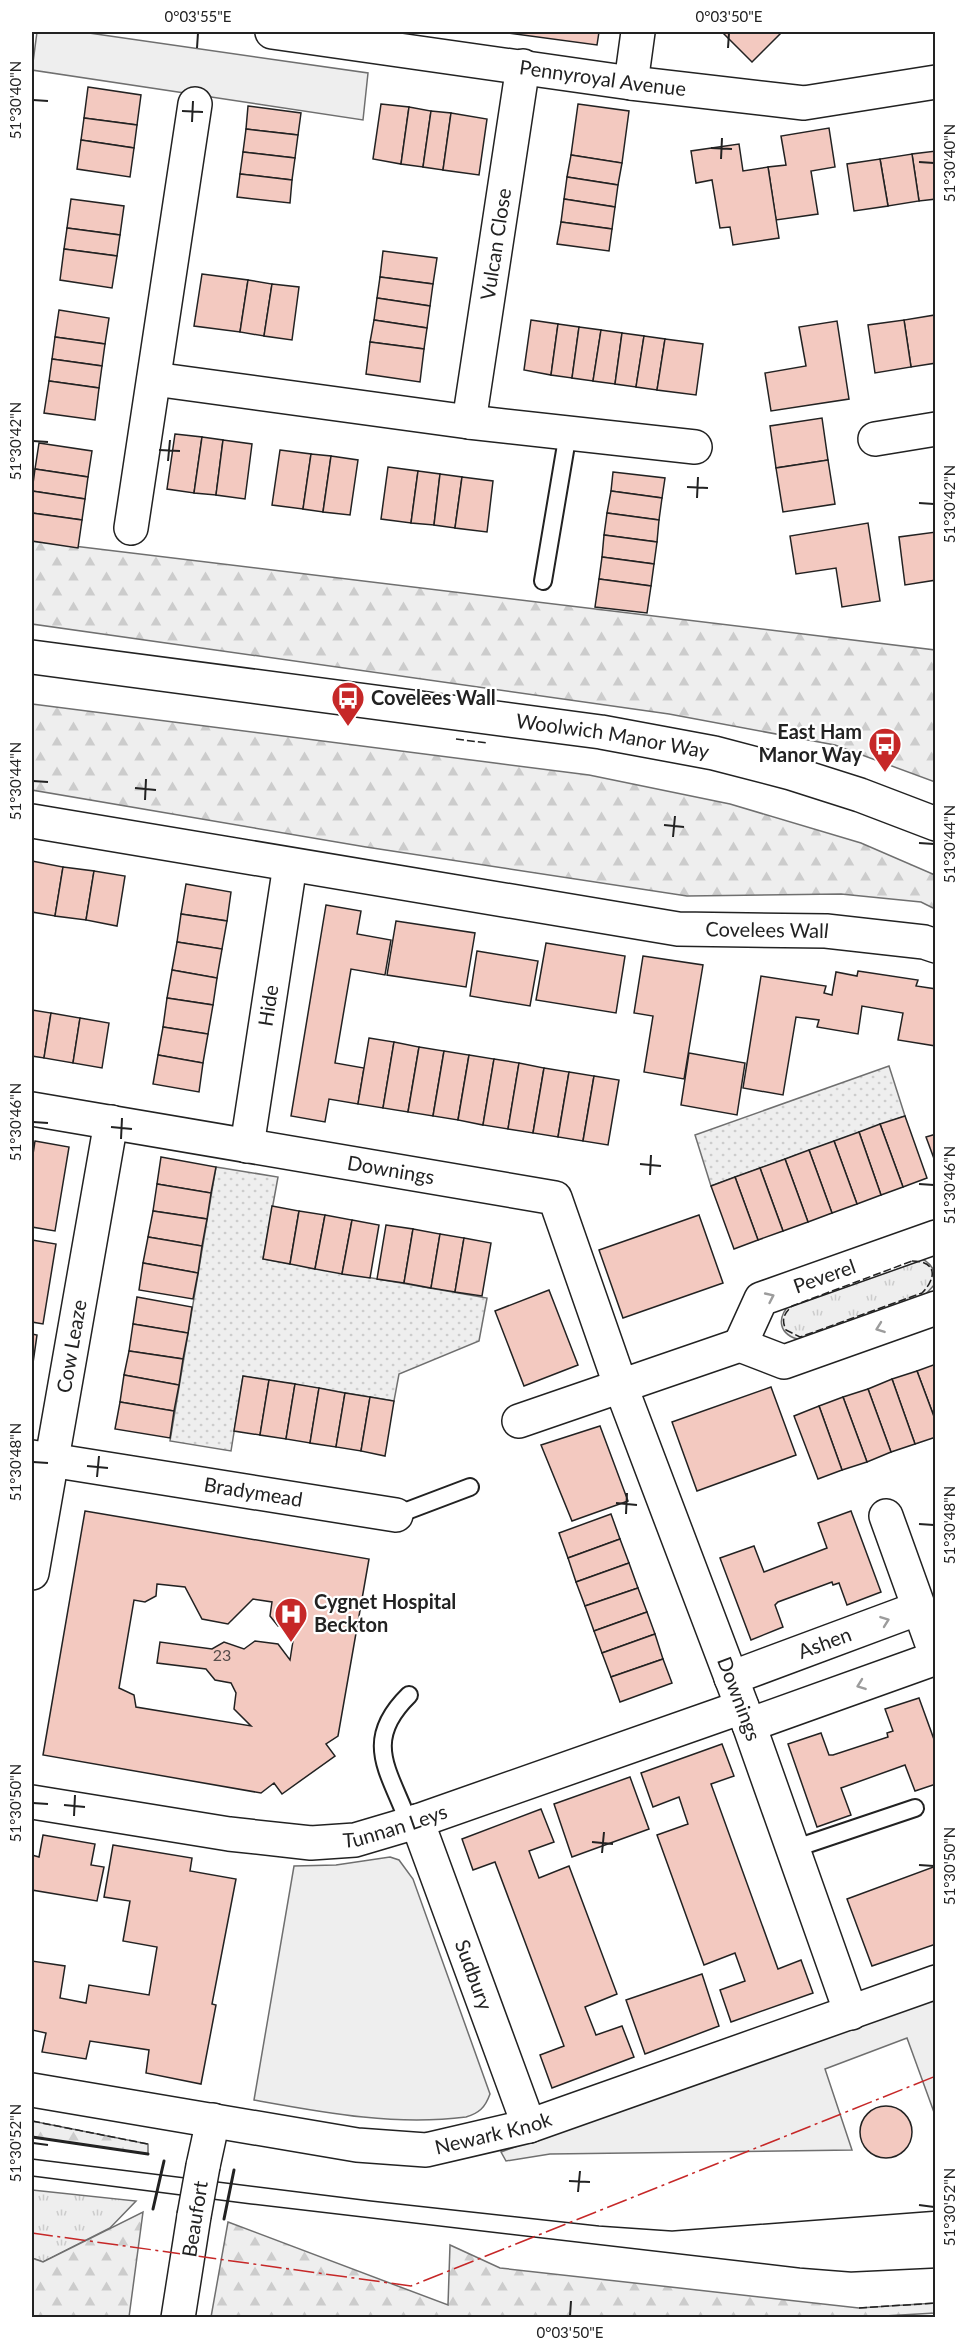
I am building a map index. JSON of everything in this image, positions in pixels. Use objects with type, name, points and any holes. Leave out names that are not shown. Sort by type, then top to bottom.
[{"type":"street","name":"Pennyroyal Avenue","points":[[272,32],[631,82],[804,103],[936,82]]},
{"type":"street","points":[[631,82],[638,32]]},
{"type":"street","name":"Vulcan Close","points":[[469,422],[523,66]]},
{"type":"street","points":[[131,528],[195,104]]},
{"type":"street","points":[[154,379],[469,422],[696,447]]},
{"type":"street","points":[[875,439],[936,429]]},
{"type":"street","name":"Woolwich Manor Way","points":[[32,657],[601,732],[714,753],[791,773],[860,795],[936,824]]},
{"type":"street","name":"Covelees Wall","points":[[32,821],[678,929],[826,931],[924,942],[936,946]]},
{"type":"street","name":"Hide","points":[[247,1146],[290,865]]},
{"type":"street","name":"Downings","points":[[32,1109],[555,1198],[621,1388],[741,1703],[851,2013]]},
{"type":"street","name":"Cow Leaze","points":[[32,1572],[41,1458],[111,1122]]},
{"type":"street","name":"Peverel","points":[[740,1345],[761,1299],[936,1237]]},
{"type":"street","points":[[519,1421],[621,1388],[740,1345],[784,1362],[936,1308]]},
{"type":"street","name":"Bradymead","points":[[41,1458],[396,1515]]},
{"type":"street","points":[[741,1703],[936,1657],[886,1516]]},
{"type":"street","name":"Ashen","points":[[741,1703],[919,1608]]},
{"type":"street","name":"Tunnan Leys","points":[[32,1802],[229,1834],[311,1843],[355,1840],[413,1823],[741,1703]]},
{"type":"street","name":"Sudbury","points":[[413,1823],[529,2126]]},
{"type":"street","name":"Newark Knok","points":[[32,2090],[357,2145],[426,2150],[529,2126],[936,1982]]},
{"type":"street","name":"Beaufort","points":[[178,2318],[194,2216],[213,2120]]},
{"type":"lane","points":[[543,582],[568,433]]},
{"type":"lane","name":"Bradymead","points":[[396,1515],[470,1487]]},
{"type":"lane","points":[[409,1695],[393,1711],[384,1730],[381,1747],[413,1823]]},
{"type":"lane","points":[[793,1850],[915,1808]]},
{"type":"green space","points":[[37,32],[82,32],[368,73],[363,120],[32,70]]},
{"type":"green space","points":[[32,541],[935,650],[935,782],[835,745],[669,714],[32,624]]},
{"type":"green space","points":[[32,704],[589,775],[730,804],[861,843],[935,875],[935,909],[921,902],[841,894],[687,896],[366,847],[32,790]]},
{"type":"green space","points":[[889,1066],[905,1116],[711,1186],[695,1135]]},
{"type":"green space","points":[[216,1167],[278,1177],[263,1259],[487,1298],[479,1341],[399,1374],[394,1401],[243,1376],[231,1451],[170,1441]]},
{"type":"green space","points":[[921,1258],[931,1266],[935,1276],[935,1284],[924,1296],[801,1340],[793,1338],[784,1330],[783,1314],[791,1303]]},
{"type":"green space","points":[[390,1857],[399,1860],[413,1879],[490,2094],[486,2103],[478,2112],[466,2117],[413,2120],[360,2117],[254,2100],[294,1866],[336,1865]]},
{"type":"green space","points":[[935,1996],[935,2115],[907,2038],[825,2069],[852,2150],[550,2154],[506,2161],[501,2152]]},
{"type":"green space","points":[[32,2121],[148,2144],[148,2154],[32,2137]]},
{"type":"green space","points":[[32,2190],[136,2201],[110,2228],[43,2262],[32,2258]]},
{"type":"green space","points":[[143,2212],[129,2317],[32,2317],[32,2258],[43,2262]]},
{"type":"green space","points":[[228,2222],[448,2305],[450,2245],[500,2268],[859,2308],[935,2303],[935,2313],[850,2318],[211,2317]]},
{"type":"building","points":[[500,32],[599,32],[597,45]]},
{"type":"building","points":[[722,32],[782,32],[752,62]]},
{"type":"building","points":[[88,87],[141,95],[137,125],[84,118]]},
{"type":"building","points":[[381,104],[409,107],[401,164],[373,159]]},
{"type":"building","points":[[578,104],[629,111],[622,163],[571,155]]},
{"type":"building","points":[[248,106],[301,113],[298,135],[246,129]]},
{"type":"building","points":[[409,107],[431,111],[423,167],[401,164]]},
{"type":"building","points":[[431,111],[451,113],[443,170],[423,167]]},
{"type":"building","points":[[451,113],[487,119],[479,175],[443,170]]},
{"type":"building","points":[[84,118],[137,125],[134,148],[81,140]]},
{"type":"building","points":[[829,128],[835,167],[811,171],[818,214],[776,220],[768,167],[786,165],[781,136]]},
{"type":"building","points":[[246,129],[298,135],[295,158],[243,152]]},
{"type":"building","points":[[81,140],[134,148],[130,177],[77,169]]},
{"type":"building","points":[[739,144],[743,171],[768,167],[779,238],[733,245],[730,227],[720,228],[712,180],[696,183],[691,151]]},
{"type":"building","points":[[936,151],[936,199],[919,201],[912,154]]},
{"type":"building","points":[[243,152],[295,158],[292,180],[240,174]]},
{"type":"building","points":[[912,154],[919,201],[888,206],[880,159]]},
{"type":"building","points":[[571,155],[622,163],[618,185],[567,177]]},
{"type":"building","points":[[880,159],[888,206],[854,211],[847,164]]},
{"type":"building","points":[[240,174],[292,180],[290,203],[237,197]]},
{"type":"building","points":[[567,177],[618,185],[615,207],[564,199]]},
{"type":"building","points":[[71,199],[124,206],[120,235],[67,228]]},
{"type":"building","points":[[564,199],[615,207],[612,229],[561,222]]},
{"type":"building","points":[[561,222],[612,229],[609,251],[557,244]]},
{"type":"building","points":[[67,228],[120,235],[117,256],[64,249]]},
{"type":"building","points":[[64,249],[117,256],[112,288],[60,280]]},
{"type":"building","points":[[383,251],[437,258],[433,284],[380,277]]},
{"type":"building","points":[[202,274],[248,280],[240,332],[194,326]]},
{"type":"building","points":[[380,277],[433,284],[430,306],[377,298]]},
{"type":"building","points":[[248,280],[272,284],[264,336],[240,332]]},
{"type":"building","points":[[272,284],[299,287],[292,340],[264,336]]},
{"type":"building","points":[[377,298],[430,306],[427,328],[374,320]]},
{"type":"building","points":[[59,310],[109,318],[105,344],[55,337]]},
{"type":"building","points":[[935,315],[936,363],[911,367],[904,320]]},
{"type":"building","points":[[374,320],[427,328],[424,349],[370,342]]},
{"type":"building","points":[[531,320],[558,324],[551,375],[524,370]]},
{"type":"building","points":[[904,320],[911,367],[875,373],[868,325]]},
{"type":"building","points":[[837,321],[849,399],[771,411],[765,373],[806,366],[799,327]]},
{"type":"building","points":[[558,324],[579,327],[572,378],[551,375]]},
{"type":"building","points":[[579,327],[601,330],[593,381],[572,378]]},
{"type":"building","points":[[601,330],[622,333],[615,384],[593,381]]},
{"type":"building","points":[[622,333],[644,336],[636,387],[615,384]]},
{"type":"building","points":[[644,336],[665,339],[657,390],[636,387]]},
{"type":"building","points":[[55,337],[105,344],[102,366],[52,359]]},
{"type":"building","points":[[665,339],[703,344],[696,395],[657,390]]},
{"type":"building","points":[[370,342],[424,349],[420,382],[366,374]]},
{"type":"building","points":[[52,359],[102,366],[99,388],[49,381]]},
{"type":"building","points":[[49,381],[99,388],[95,420],[44,413]]},
{"type":"building","points":[[822,418],[828,460],[776,468],[770,426]]},
{"type":"building","points":[[175,434],[202,437],[194,493],[167,489]]},
{"type":"building","points":[[202,437],[223,440],[216,495],[194,493]]},
{"type":"building","points":[[223,440],[252,444],[245,499],[216,495]]},
{"type":"building","points":[[39,443],[92,451],[88,477],[35,469]]},
{"type":"building","points":[[280,450],[311,454],[303,509],[272,505]]},
{"type":"building","points":[[311,454],[331,456],[323,512],[303,509]]},
{"type":"building","points":[[331,456],[358,460],[350,515],[323,512]]},
{"type":"building","points":[[828,460],[835,504],[783,512],[776,468]]},
{"type":"building","points":[[388,467],[418,471],[411,523],[381,519]]},
{"type":"building","points":[[35,469],[88,477],[85,499],[32,491]]},
{"type":"building","points":[[418,471],[440,474],[434,525],[411,523]]},
{"type":"building","points":[[613,472],[665,478],[662,498],[611,491]]},
{"type":"building","points":[[440,474],[462,477],[455,528],[434,525]]},
{"type":"building","points":[[462,477],[493,481],[487,532],[455,528]]},
{"type":"building","points":[[32,491],[85,499],[82,520],[32,513]]},
{"type":"building","points":[[611,491],[662,498],[659,520],[607,513]]},
{"type":"building","points":[[32,513],[82,520],[78,548],[32,541]]},
{"type":"building","points":[[607,513],[659,520],[657,542],[604,535]]},
{"type":"building","points":[[868,523],[880,601],[842,607],[836,568],[796,574],[790,536]]},
{"type":"building","points":[[936,532],[936,580],[905,585],[899,537]]},
{"type":"building","points":[[604,535],[657,542],[654,564],[602,557]]},
{"type":"building","points":[[602,557],[654,564],[651,586],[599,579]]},
{"type":"building","points":[[599,579],[651,586],[647,613],[595,607]]},
{"type":"building","points":[[32,861],[63,867],[55,916],[32,912]]},
{"type":"building","points":[[63,867],[94,871],[86,920],[55,916]]},
{"type":"building","points":[[94,871],[125,876],[117,926],[86,920]]},
{"type":"building","points":[[186,884],[231,892],[227,921],[181,914]]},
{"type":"building","points":[[326,905],[361,911],[357,934],[391,940],[385,975],[351,969],[335,1063],[364,1068],[358,1104],[329,1099],[325,1122],[291,1116]]},
{"type":"building","points":[[181,914],[227,921],[222,949],[177,942]]},
{"type":"building","points":[[396,921],[475,933],[466,987],[387,975]]},
{"type":"building","points":[[177,942],[222,949],[217,978],[172,970]]},
{"type":"building","points":[[546,943],[625,956],[616,1013],[536,1000]]},
{"type":"building","points":[[477,951],[538,961],[530,1006],[470,996]]},
{"type":"building","points":[[643,956],[703,965],[684,1079],[644,1072],[653,1016],[634,1013]]},
{"type":"building","points":[[172,970],[217,978],[213,1005],[167,998]]},
{"type":"building","points":[[858,971],[918,980],[916,986],[936,989],[936,1046],[898,1040],[903,1013],[862,1006],[858,1034],[817,1027],[819,1020],[796,1017],[783,1095],[743,1088],[761,976],[826,986],[824,993],[832,995],[836,972],[857,976]]},
{"type":"building","points":[[167,998],[213,1005],[208,1034],[163,1027]]},
{"type":"building","points":[[32,1010],[51,1013],[44,1058],[32,1056]]},
{"type":"building","points":[[51,1013],[80,1018],[73,1063],[44,1058]]},
{"type":"building","points":[[80,1018],[109,1023],[102,1068],[73,1063]]},
{"type":"building","points":[[163,1027],[208,1034],[203,1063],[158,1055]]},
{"type":"building","points":[[369,1038],[394,1042],[383,1108],[358,1104]]},
{"type":"building","points":[[394,1042],[419,1047],[408,1112],[383,1108]]},
{"type":"building","points":[[419,1047],[444,1051],[433,1116],[408,1112]]},
{"type":"building","points":[[444,1051],[469,1055],[458,1120],[433,1116]]},
{"type":"building","points":[[689,1053],[745,1063],[737,1115],[681,1105]]},
{"type":"building","points":[[158,1055],[203,1063],[199,1092],[153,1084]]},
{"type":"building","points":[[469,1055],[494,1059],[483,1125],[458,1120]]},
{"type":"building","points":[[494,1059],[519,1063],[508,1129],[483,1125]]},
{"type":"building","points":[[519,1063],[544,1068],[533,1133],[508,1129]]},
{"type":"building","points":[[544,1068],[569,1072],[558,1137],[533,1133]]},
{"type":"building","points":[[569,1072],[594,1076],[583,1141],[558,1137]]},
{"type":"building","points":[[594,1076],[619,1080],[608,1145],[583,1141]]},
{"type":"building","points":[[905,1116],[927,1178],[903,1187],[880,1124]]},
{"type":"building","points":[[880,1124],[903,1187],[881,1195],[859,1132]]},
{"type":"building","points":[[859,1132],[881,1195],[857,1204],[834,1141]]},
{"type":"building","points":[[936,1134],[936,1164],[926,1137]]},
{"type":"building","points":[[35,1141],[69,1147],[55,1231],[32,1227],[32,1161]]},
{"type":"building","points":[[834,1141],[857,1204],[832,1213],[809,1150]]},
{"type":"building","points":[[809,1150],[832,1213],[808,1222],[785,1159]]},
{"type":"building","points":[[161,1157],[216,1167],[211,1193],[157,1184]]},
{"type":"building","points":[[785,1159],[808,1222],[783,1231],[760,1168]]},
{"type":"building","points":[[760,1168],[783,1231],[758,1240],[735,1177]]},
{"type":"building","points":[[735,1177],[758,1240],[734,1249],[711,1186]]},
{"type":"building","points":[[157,1184],[211,1193],[207,1219],[153,1211]]},
{"type":"building","points":[[272,1206],[299,1211],[290,1264],[263,1259]]},
{"type":"building","points":[[153,1211],[207,1219],[202,1246],[148,1237]]},
{"type":"building","points":[[299,1211],[325,1215],[315,1269],[290,1264]]},
{"type":"building","points":[[325,1215],[352,1220],[342,1274],[315,1269]]},
{"type":"building","points":[[699,1215],[723,1283],[623,1318],[599,1250]]},
{"type":"building","points":[[352,1220],[379,1225],[370,1278],[342,1274]]},
{"type":"building","points":[[386,1225],[413,1229],[404,1283],[377,1279]]},
{"type":"building","points":[[413,1229],[440,1234],[431,1288],[404,1283]]},
{"type":"building","points":[[440,1234],[464,1238],[455,1292],[431,1288]]},
{"type":"building","points":[[148,1237],[202,1246],[198,1273],[143,1263]]},
{"type":"building","points":[[464,1238],[491,1243],[482,1296],[455,1292]]},
{"type":"building","points":[[32,1240],[56,1244],[43,1324],[32,1322]]},
{"type":"building","points":[[143,1263],[198,1273],[193,1299],[139,1290]]},
{"type":"building","points":[[549,1290],[578,1365],[524,1386],[495,1311]]},
{"type":"building","points":[[137,1297],[192,1307],[188,1333],[133,1324]]},
{"type":"building","points":[[133,1324],[188,1333],[183,1359],[129,1351]]},
{"type":"building","points":[[32,1334],[37,1335],[32,1370]]},
{"type":"building","points":[[129,1351],[183,1359],[179,1385],[124,1375]]},
{"type":"building","points":[[936,1364],[936,1422],[917,1371]]},
{"type":"building","points":[[917,1371],[936,1422],[936,1437],[915,1444],[892,1379]]},
{"type":"building","points":[[124,1375],[179,1385],[174,1411],[120,1402]]},
{"type":"building","points":[[243,1376],[269,1380],[260,1435],[234,1431]]},
{"type":"building","points":[[892,1379],[915,1444],[891,1452],[868,1389]]},
{"type":"building","points":[[269,1380],[295,1384],[286,1439],[260,1435]]},
{"type":"building","points":[[295,1384],[319,1388],[310,1443],[286,1439]]},
{"type":"building","points":[[771,1387],[796,1455],[697,1491],[672,1422]]},
{"type":"building","points":[[319,1388],[345,1393],[336,1447],[310,1443]]},
{"type":"building","points":[[868,1389],[891,1452],[867,1462],[843,1397]]},
{"type":"building","points":[[345,1393],[370,1397],[361,1451],[336,1447]]},
{"type":"building","points":[[370,1397],[394,1401],[385,1456],[361,1451]]},
{"type":"building","points":[[843,1397],[867,1462],[842,1470],[819,1406]]},
{"type":"building","points":[[120,1402],[174,1411],[170,1438],[115,1429]]},
{"type":"building","points":[[819,1406],[842,1470],[818,1479],[794,1416]]},
{"type":"building","points":[[600,1426],[628,1501],[572,1521],[541,1445]]},
{"type":"building","name":"Cygnet Hospital Beckton","points":[[85,1511],[369,1559],[338,1736],[326,1744],[335,1756],[282,1794],[274,1783],[261,1793],[43,1755]],"holes":[[[157,1584],[185,1587],[202,1619],[228,1624],[253,1599],[272,1602],[270,1616],[278,1626],[295,1628],[290,1660],[278,1644],[255,1641],[244,1649],[224,1642],[212,1649],[160,1642],[157,1663],[206,1669],[215,1680],[231,1683],[236,1693],[234,1709],[251,1726],[136,1707],[134,1695],[119,1688],[134,1600],[145,1602],[156,1596]]]},
{"type":"building","points":[[851,1511],[881,1592],[847,1605],[839,1583],[833,1585],[832,1582],[778,1602],[775,1605],[783,1627],[751,1640],[720,1558],[754,1546],[764,1572],[827,1548],[818,1523]]},
{"type":"building","points":[[611,1514],[620,1539],[568,1558],[559,1533]]},
{"type":"building","points":[[620,1539],[629,1563],[576,1582],[568,1558]]},
{"type":"building","points":[[629,1563],[638,1588],[585,1606],[576,1582]]},
{"type":"building","points":[[638,1588],[647,1612],[594,1631],[585,1606]]},
{"type":"building","points":[[647,1612],[655,1634],[602,1653],[594,1631]]},
{"type":"building","points":[[655,1634],[663,1659],[611,1677],[602,1653]]},
{"type":"building","points":[[663,1659],[672,1683],[620,1702],[611,1677]]},
{"type":"building","points":[[919,1698],[936,1745],[936,1784],[915,1791],[905,1765],[841,1788],[851,1815],[817,1827],[788,1744],[821,1733],[829,1755],[833,1755],[888,1737],[887,1733],[893,1731],[885,1709]]},
{"type":"building","points":[[722,1744],[734,1776],[711,1784],[778,1969],[801,1960],[813,1993],[731,2022],[720,1990],[745,1981],[735,1953],[704,1965],[657,1835],[688,1824],[679,1797],[653,1807],[641,1773]]},
{"type":"building","points":[[630,1777],[649,1829],[572,1857],[554,1804]]},
{"type":"building","points":[[541,1809],[554,1842],[529,1851],[539,1878],[569,1866],[617,1994],[585,2007],[596,2035],[622,2026],[634,2057],[552,2088],[540,2055],[564,2046],[495,1862],[473,1870],[462,1839]]},
{"type":"building","points":[[43,1835],[95,1844],[91,1865],[104,1867],[97,1901],[32,1890],[32,1855],[39,1857]]},
{"type":"building","points":[[113,1845],[192,1858],[190,1871],[236,1879],[212,2004],[216,2005],[201,2084],[146,2073],[149,2050],[90,2041],[86,2059],[42,2052],[46,2033],[32,2030],[32,1961],[65,1966],[60,1998],[86,2003],[89,1985],[149,1995],[157,1947],[123,1941],[130,1901],[104,1897]]},
{"type":"building","points":[[936,1866],[936,1944],[872,1966],[847,1899]]},
{"type":"building","points":[[702,1974],[719,2026],[645,2054],[626,2000]]},
{"type":"building","points":[[881,2106],[891,2106],[905,2113],[912,2132],[905,2151],[891,2158],[881,2158],[871,2154],[864,2147],[860,2137],[860,2127],[864,2117],[871,2110]]},
{"type":"tram line","points":[[32,2159],[371,2201],[599,2226],[672,2231],[936,2211]]},
{"type":"tram line","points":[[32,2176],[800,2268],[851,2272],[936,2268]]},
{"type":"fence","points":[[456,739],[487,743]]},
{"type":"fence","points":[[912,1261],[926,1264],[932,1271],[930,1282],[922,1293],[800,1337],[786,1330],[784,1317],[792,1306],[912,1261]]},
{"type":"fence","points":[[32,2121],[148,2144]]},
{"type":"fence","points":[[859,2308],[936,2303]]},
{"type":"wall","points":[[32,2137],[148,2154]]},
{"type":"wall","points":[[153,2209],[164,2161]]},
{"type":"wall","points":[[224,2219],[234,2170]]},
{"type":"power","points":[[32,2233],[411,2286],[936,2076]]},
{"type":"place","name":"Covelees Wall","points":[[348,727]]},
{"type":"place","name":"East Ham Manor Way","points":[[885,773]]},
{"type":"place","name":"Cygnet Hospital Beckton","points":[[291,1643]]}]
